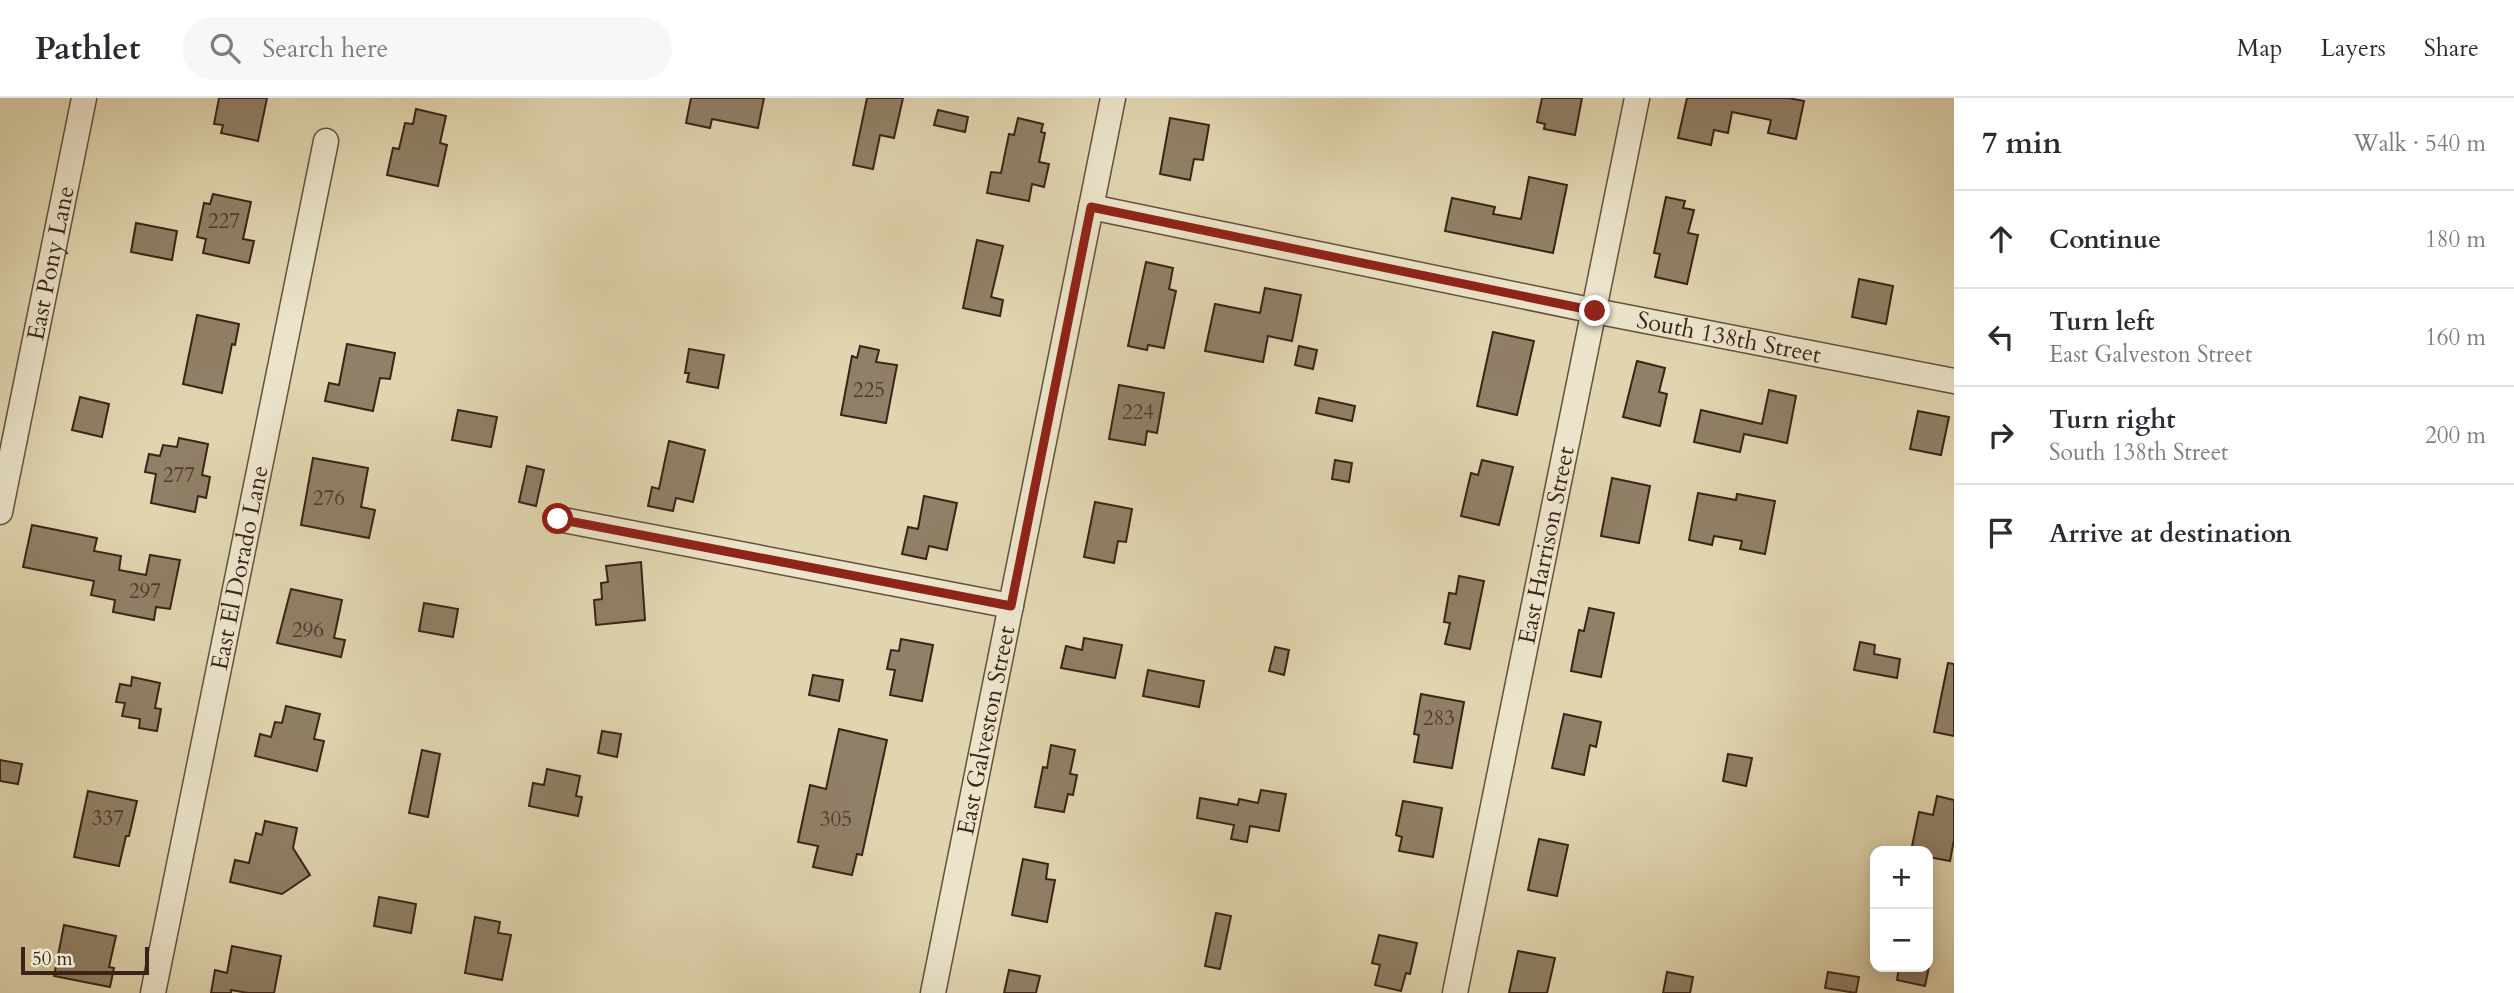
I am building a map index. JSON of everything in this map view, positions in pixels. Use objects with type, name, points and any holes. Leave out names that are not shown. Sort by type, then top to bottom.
[{"type":"street","name":"East Pony Lane","points":[[0,512],[84,98]]},
{"type":"street","name":"East Galveston Street","points":[[933,993],[1113,98]]},
{"type":"street","name":"East Harrison Street","points":[[1455,993],[1637,98]]},
{"type":"street","name":"East El Dorado Lane","points":[[153,993],[326,141]]},
{"type":"street","name":"South 138th Street","points":[[1091,207],[1595,311],[1954,381]]},
{"type":"street","points":[[558,519],[1011,606]]},
{"type":"building","points":[[219,98],[267,98],[258,141],[221,133],[223,125],[214,124]]},
{"type":"building","points":[[691,98],[764,98],[758,128],[712,119],[710,128],[686,123]]},
{"type":"building","points":[[867,98],[903,98],[894,138],[880,135],[873,169],[853,165]]},
{"type":"building","points":[[1542,98],[1582,98],[1575,135],[1544,129],[1545,124],[1537,122]]},
{"type":"building","points":[[1687,98],[1788,98],[1804,101],[1796,139],[1768,133],[1771,120],[1732,112],[1728,133],[1714,130],[1711,145],[1678,138]]},
{"type":"building","points":[[416,109],[446,116],[440,143],[447,145],[438,186],[387,175],[393,148],[399,149],[405,123],[413,124]]},
{"type":"building","points":[[938,110],[968,117],[965,132],[934,125]]},
{"type":"building","points":[[1018,118],[1043,124],[1041,132],[1045,133],[1039,162],[1049,164],[1044,187],[1032,184],[1029,201],[987,193],[991,172],[1001,173],[1009,134],[1014,135]]},
{"type":"building","points":[[1170,118],[1209,125],[1203,160],[1194,159],[1190,180],[1160,174]]},
{"type":"building","points":[[1529,177],[1567,185],[1553,253],[1445,231],[1452,198],[1495,207],[1493,214],[1521,219]]},
{"type":"building","points":[[213,194],[251,202],[243,239],[254,241],[249,263],[203,253],[206,239],[197,237],[204,203],[210,204]]},
{"type":"building","points":[[1666,197],[1685,201],[1683,208],[1694,210],[1688,233],[1698,235],[1687,284],[1655,277],[1660,254],[1654,253]]},
{"type":"building","points":[[136,223],[177,231],[172,260],[131,252]]},
{"type":"building","points":[[977,240],[1003,246],[991,297],[1003,300],[1000,316],[963,308]]},
{"type":"building","points":[[1146,262],[1173,268],[1169,289],[1176,291],[1164,348],[1148,345],[1147,350],[1128,346]]},
{"type":"building","points":[[1859,279],[1893,286],[1886,324],[1852,317]]},
{"type":"building","points":[[1265,288],[1301,295],[1292,341],[1268,336],[1263,362],[1205,351],[1215,304],[1260,313]]},
{"type":"building","points":[[197,315],[239,324],[222,393],[183,384]]},
{"type":"building","points":[[1493,332],[1534,341],[1517,415],[1477,406]]},
{"type":"building","points":[[347,344],[395,353],[390,379],[380,378],[373,411],[325,401],[329,383],[339,385]]},
{"type":"building","points":[[860,346],[879,350],[876,362],[897,365],[886,423],[841,415],[852,356],[857,358]]},
{"type":"building","points":[[1299,346],[1317,350],[1313,369],[1295,365]]},
{"type":"building","points":[[689,349],[724,355],[718,388],[687,382],[689,373],[685,373]]},
{"type":"building","points":[[1637,361],[1665,368],[1659,392],[1667,394],[1660,426],[1623,417]]},
{"type":"building","points":[[1119,385],[1164,393],[1157,433],[1147,431],[1145,445],[1109,439]]},
{"type":"building","points":[[1769,390],[1796,396],[1787,443],[1744,434],[1740,452],[1694,442],[1701,410],[1762,424]]},
{"type":"building","points":[[80,397],[109,404],[102,437],[72,430]]},
{"type":"building","points":[[1319,398],[1355,406],[1352,421],[1316,413]]},
{"type":"building","points":[[458,410],[497,417],[491,447],[452,440]]},
{"type":"building","points":[[1918,411],[1949,417],[1941,455],[1910,449]]},
{"type":"building","points":[[179,438],[208,444],[202,475],[210,477],[206,498],[198,496],[195,512],[151,503],[156,474],[145,472],[149,454],[160,456],[163,445],[177,447]]},
{"type":"building","points":[[669,441],[705,450],[693,502],[676,498],[673,511],[648,506],[652,487],[659,489]]},
{"type":"building","points":[[313,458],[368,468],[361,507],[375,510],[369,538],[301,525]]},
{"type":"building","points":[[1335,460],[1352,463],[1349,482],[1332,479]]},
{"type":"building","points":[[1482,460],[1513,467],[1499,525],[1461,516],[1471,473],[1478,475]]},
{"type":"building","points":[[527,466],[544,470],[536,506],[519,502]]},
{"type":"building","points":[[1612,478],[1650,486],[1639,543],[1601,536]]},
{"type":"building","points":[[1698,493],[1736,500],[1737,494],[1775,501],[1765,554],[1740,549],[1742,541],[1714,536],[1712,545],[1689,540]]},
{"type":"building","points":[[924,496],[957,503],[947,550],[929,546],[926,559],[902,554],[908,527],[918,529]]},
{"type":"building","points":[[1095,502],[1132,509],[1126,542],[1118,541],[1114,563],[1084,557]]},
{"type":"building","points":[[32,525],[97,538],[94,551],[121,556],[119,570],[146,575],[150,555],[180,560],[170,609],[156,607],[154,620],[113,612],[115,600],[91,595],[94,581],[23,567]]},
{"type":"building","points":[[641,562],[645,620],[596,625],[594,600],[602,599],[601,583],[608,582],[606,566]]},
{"type":"building","points":[[1459,576],[1484,581],[1470,649],[1445,644],[1450,623],[1444,622],[1449,593],[1456,594]]},
{"type":"building","points":[[291,589],[342,600],[334,638],[345,640],[341,657],[277,643]]},
{"type":"building","points":[[424,603],[458,609],[453,637],[419,631]]},
{"type":"building","points":[[1589,608],[1614,613],[1601,677],[1571,671],[1579,630],[1584,631]]},
{"type":"building","points":[[1084,638],[1122,645],[1115,678],[1061,668],[1066,646],[1082,650]]},
{"type":"building","points":[[901,639],[933,645],[922,701],[890,695],[895,670],[887,669],[891,650],[899,651]]},
{"type":"building","points":[[1860,642],[1875,645],[1874,654],[1900,659],[1897,678],[1854,670]]},
{"type":"building","points":[[1275,647],[1289,650],[1284,675],[1269,671]]},
{"type":"building","points":[[1948,663],[1954,664],[1954,736],[1934,732]]},
{"type":"building","points":[[1148,670],[1204,681],[1199,707],[1143,696]]},
{"type":"building","points":[[813,675],[843,680],[839,701],[809,695]]},
{"type":"building","points":[[132,677],[160,683],[155,708],[161,709],[157,731],[139,728],[140,719],[122,716],[125,703],[116,702],[120,684],[131,686]]},
{"type":"building","points":[[1421,694],[1464,702],[1452,768],[1414,762],[1419,735],[1414,734]]},
{"type":"building","points":[[286,706],[320,714],[314,739],[324,741],[317,771],[255,756],[260,734],[271,737],[275,722],[282,723]]},
{"type":"building","points":[[1564,714],[1601,722],[1596,747],[1590,745],[1584,775],[1552,768]]},
{"type":"building","points":[[839,729],[887,740],[862,855],[857,854],[852,875],[813,867],[818,846],[798,842],[810,785],[826,789]]},
{"type":"building","points":[[602,731],[621,734],[617,757],[598,753]]},
{"type":"building","points":[[1051,745],[1075,750],[1070,774],[1077,775],[1073,795],[1068,794],[1064,812],[1035,807],[1043,767],[1047,768]]},
{"type":"building","points":[[422,750],[440,754],[428,817],[409,813]]},
{"type":"building","points":[[1728,754],[1752,758],[1746,786],[1723,781]]},
{"type":"building","points":[[0,760],[22,764],[18,784],[0,781]]},
{"type":"building","points":[[547,769],[580,776],[576,796],[582,797],[578,816],[529,806],[533,783],[544,785]]},
{"type":"building","points":[[1261,790],[1286,794],[1279,831],[1250,826],[1247,842],[1231,839],[1234,825],[1197,818],[1200,798],[1238,805],[1239,799],[1258,803]]},
{"type":"building","points":[[88,791],[137,801],[119,866],[74,857]]},
{"type":"building","points":[[1937,796],[1954,800],[1954,840],[1950,861],[1933,858],[1933,846],[1912,846],[1919,812],[1933,815]]},
{"type":"building","points":[[1403,801],[1442,808],[1433,857],[1399,851],[1402,837],[1396,835]]},
{"type":"building","points":[[265,821],[297,828],[293,848],[310,875],[282,894],[230,882],[235,860],[249,863],[256,833],[262,835]]},
{"type":"building","points":[[1539,839],[1568,845],[1557,896],[1528,890]]},
{"type":"building","points":[[1023,859],[1048,864],[1046,879],[1055,880],[1047,922],[1012,915]]},
{"type":"building","points":[[379,897],[416,904],[411,933],[374,926]]},
{"type":"building","points":[[1216,913],[1231,916],[1220,969],[1205,966]]},
{"type":"building","points":[[475,917],[500,922],[498,933],[511,935],[502,980],[465,973]]},
{"type":"building","points":[[64,925],[116,936],[109,967],[114,968],[110,987],[54,976]]},
{"type":"building","points":[[1379,935],[1417,943],[1410,974],[1406,973],[1401,991],[1375,985],[1380,965],[1372,963]]},
{"type":"building","points":[[232,946],[281,956],[274,993],[231,990],[231,993],[211,993],[215,970],[227,973]]},
{"type":"building","points":[[1518,951],[1555,958],[1547,993],[1509,993]]},
{"type":"building","points":[[1009,970],[1040,976],[1036,993],[1004,993]]},
{"type":"building","points":[[1667,972],[1693,977],[1690,993],[1663,993]]},
{"type":"building","points":[[1828,972],[1859,977],[1856,993],[1825,988]]},
{"type":"building","points":[[1898,972],[1928,972],[1925,986],[1897,980]]},
{"type":"route","points":[[558,519],[1011,606],[1091,207],[1595,311]]}]
